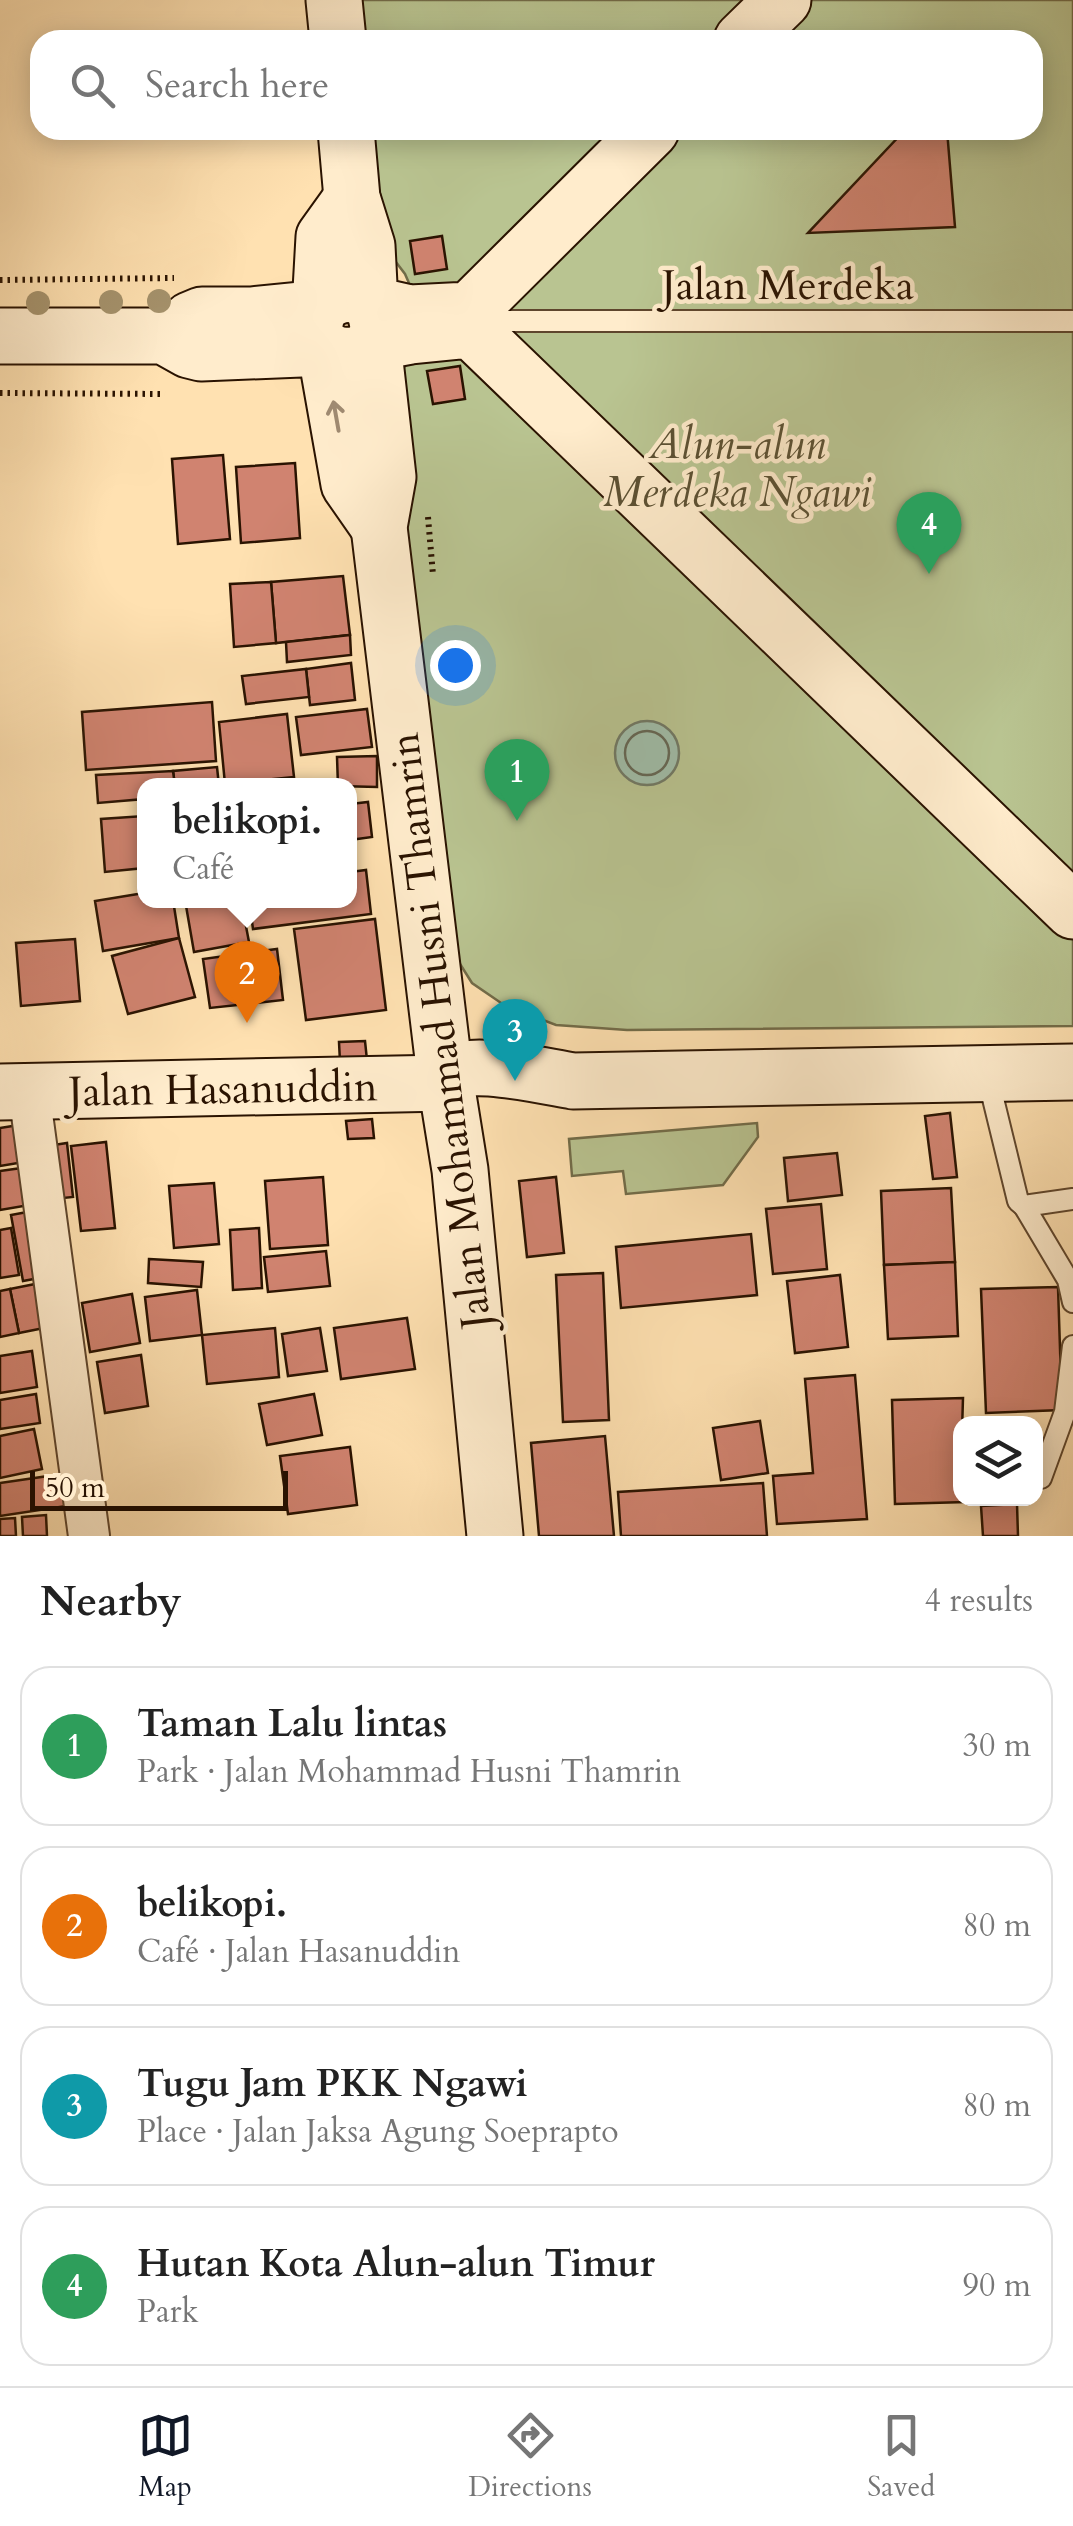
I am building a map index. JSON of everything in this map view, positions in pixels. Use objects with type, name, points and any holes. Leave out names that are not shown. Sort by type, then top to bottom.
[{"type":"main road","points":[[334,0],[337,30]]},
{"type":"main road","points":[[752,30],[783,0]]},
{"type":"main road","name":"Jalan Mohammad Husni Thamrin","points":[[347,140],[352,198],[324,238],[388,476],[379,527],[435,1083],[460,1170],[495,1536]]},
{"type":"main road","points":[[0,336],[164,336],[202,316],[251,315],[347,326],[468,321],[642,140]]},
{"type":"main road","points":[[468,321],[1073,911]]},
{"type":"main road","name":"Jalan Hasanuddin","points":[[14,1092],[435,1083],[470,1098],[573,1081],[1073,1072]]},
{"type":"street","points":[[14,1092],[89,1536]]},
{"type":"lane","points":[[732,30],[762,0]]},
{"type":"lane","points":[[622,140],[468,321],[1073,929]]},
{"type":"lane","name":"Jalan Merdeka","points":[[468,321],[1073,321]]},
{"type":"lane","points":[[987,1074],[1017,1198],[1068,1280],[1073,1302]]},
{"type":"lane","points":[[1024,1206],[1073,1199]]},
{"type":"lane","points":[[1043,1470],[1066,1412],[1073,1346]]},
{"type":"path","points":[[0,280],[159,280]]},
{"type":"path","points":[[0,393],[165,394]]},
{"type":"green space","name":"Alun-alun Merdeka Ngawi","points":[[351,0],[1073,0],[1073,1026],[627,1030],[556,1025],[504,1005],[472,983],[450,948],[393,404],[403,369],[415,353],[412,290],[380,241],[367,140],[1043,140],[1043,30],[355,30]]},
{"type":"green space","points":[[757,1123],[758,1137],[723,1185],[626,1194],[623,1171],[572,1176],[569,1139]]},
{"type":"water","points":[[647,721],[670,730],[679,753],[670,776],[647,785],[624,776],[615,753],[624,730]]},
{"type":"building","points":[[896,140],[948,140],[955,227],[808,233]]},
{"type":"building","points":[[442,236],[447,269],[415,274],[410,241]]},
{"type":"building","points":[[460,366],[465,399],[433,404],[427,371]]},
{"type":"building","points":[[223,455],[230,539],[178,544],[172,459]]},
{"type":"building","points":[[295,463],[300,538],[241,543],[236,467]]},
{"type":"building","points":[[343,576],[350,635],[276,643],[271,582]]},
{"type":"building","points":[[271,582],[276,643],[234,647],[230,584]]},
{"type":"building","points":[[350,635],[351,655],[287,662],[286,642]]},
{"type":"building","points":[[351,663],[355,700],[310,705],[306,669]]},
{"type":"building","points":[[306,669],[309,697],[246,704],[242,676]]},
{"type":"building","points":[[212,702],[216,761],[86,770],[82,712]]},
{"type":"building","points":[[367,709],[372,747],[301,755],[296,717]]},
{"type":"building","points":[[287,714],[294,777],[224,778],[219,722]]},
{"type":"building","points":[[377,756],[377,787],[357,786],[357,778],[338,778],[337,757]]},
{"type":"building","points":[[217,767],[218,778],[174,778],[173,771]]},
{"type":"building","points":[[173,771],[174,778],[137,778],[137,800],[98,803],[96,775]]},
{"type":"building","points":[[368,802],[372,837],[357,839],[357,803]]},
{"type":"building","points":[[137,816],[137,869],[105,872],[101,819]]},
{"type":"building","points":[[366,870],[371,914],[253,929],[250,908],[357,908],[357,871]]},
{"type":"building","points":[[137,894],[137,908],[174,908],[179,938],[103,951],[95,901]]},
{"type":"building","points":[[186,908],[243,908],[249,942],[194,952]]},
{"type":"building","points":[[375,919],[386,1010],[306,1020],[294,929]]},
{"type":"building","points":[[179,938],[195,997],[128,1014],[112,956]]},
{"type":"building","points":[[75,939],[80,1001],[21,1006],[16,943]]},
{"type":"building","points":[[277,949],[283,1000],[210,1008],[203,959]]},
{"type":"building","points":[[365,1041],[367,1060],[340,1062],[339,1042]]},
{"type":"building","points":[[950,1113],[957,1177],[933,1179],[925,1116]]},
{"type":"building","points":[[372,1119],[374,1138],[348,1139],[346,1121]]},
{"type":"building","points":[[25,1124],[30,1161],[0,1166],[0,1128]]},
{"type":"building","points":[[106,1142],[115,1228],[81,1231],[71,1146]]},
{"type":"building","points":[[67,1143],[73,1197],[54,1199],[47,1146]]},
{"type":"building","points":[[837,1153],[842,1195],[788,1201],[784,1158]]},
{"type":"building","points":[[36,1166],[41,1203],[0,1210],[0,1171]]},
{"type":"building","points":[[323,1177],[328,1245],[270,1249],[265,1181]]},
{"type":"building","points":[[556,1177],[564,1253],[527,1257],[519,1181]]},
{"type":"building","points":[[214,1183],[219,1244],[174,1248],[169,1186]]},
{"type":"building","points":[[951,1188],[955,1262],[884,1265],[881,1191]]},
{"type":"building","points":[[821,1204],[827,1269],[773,1274],[766,1209]]},
{"type":"building","points":[[38,1210],[50,1276],[23,1281],[11,1215]]},
{"type":"building","points":[[11,1228],[19,1275],[0,1278],[0,1230]]},
{"type":"building","points":[[259,1228],[262,1288],[233,1290],[230,1230]]},
{"type":"building","points":[[751,1234],[757,1295],[621,1308],[616,1247]]},
{"type":"building","points":[[326,1251],[330,1286],[268,1292],[264,1257]]},
{"type":"building","points":[[149,1259],[203,1262],[201,1287],[148,1283]]},
{"type":"building","points":[[955,1262],[958,1336],[888,1339],[884,1265]]},
{"type":"building","points":[[603,1273],[609,1420],[563,1422],[556,1275]]},
{"type":"building","points":[[840,1275],[848,1347],[795,1353],[787,1281]]},
{"type":"building","points":[[45,1282],[54,1326],[19,1333],[10,1289]]},
{"type":"building","points":[[1058,1287],[1062,1410],[986,1413],[981,1289]]},
{"type":"building","points":[[10,1289],[19,1333],[0,1337],[0,1291]]},
{"type":"building","points":[[197,1290],[202,1335],[150,1341],[145,1297]]},
{"type":"building","points":[[132,1294],[140,1343],[90,1352],[82,1303]]},
{"type":"building","points":[[407,1318],[415,1369],[341,1379],[334,1328]]},
{"type":"building","points":[[275,1328],[279,1377],[207,1384],[202,1335]]},
{"type":"building","points":[[320,1328],[327,1371],[288,1376],[282,1334]]},
{"type":"building","points":[[32,1351],[37,1387],[0,1393],[0,1356]]},
{"type":"building","points":[[141,1355],[148,1406],[105,1413],[97,1362]]},
{"type":"building","points":[[855,1375],[867,1519],[777,1524],[773,1476],[813,1473],[805,1379]]},
{"type":"building","points":[[36,1394],[40,1423],[0,1429],[0,1400]]},
{"type":"building","points":[[314,1394],[322,1435],[267,1445],[259,1404]]},
{"type":"building","points":[[963,1398],[962,1416],[953,1416],[953,1502],[895,1504],[892,1400]]},
{"type":"building","points":[[760,1421],[768,1473],[721,1480],[713,1428]]},
{"type":"building","points":[[34,1429],[42,1469],[0,1478],[0,1436]]},
{"type":"building","points":[[605,1436],[614,1536],[539,1536],[531,1443]]},
{"type":"building","points":[[350,1447],[357,1505],[288,1514],[280,1456]]},
{"type":"building","points":[[69,1473],[73,1505],[0,1516],[0,1483]]},
{"type":"building","points":[[763,1483],[767,1536],[621,1536],[618,1492]]},
{"type":"building","points":[[981,1506],[1017,1506],[1018,1536],[983,1536]]},
{"type":"building","points":[[46,1515],[47,1536],[23,1536],[22,1517]]},
{"type":"building","points":[[15,1518],[16,1536],[0,1536],[0,1519]]},
{"type":"place","name":"Hutan Kota Alun-alun Timur","points":[[929,574]]},
{"type":"place","name":"Taman Lalu lintas","points":[[517,821]]},
{"type":"place","name":"belikopi.","points":[[247,1023]]},
{"type":"place","name":"Tugu Jam PKK Ngawi","points":[[515,1081]]}]
